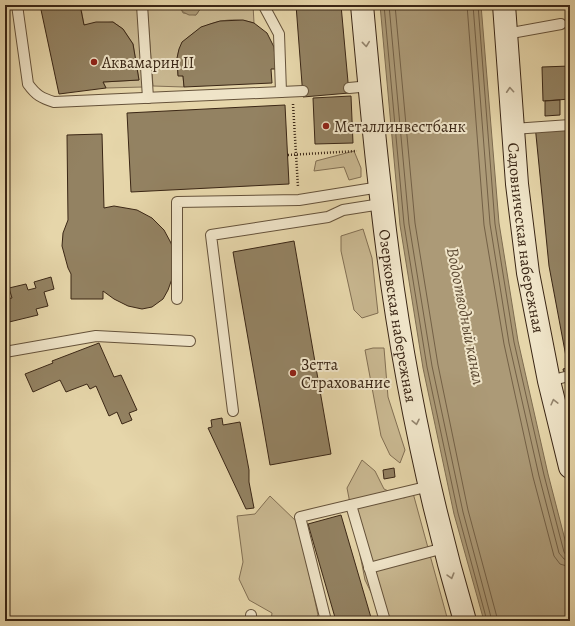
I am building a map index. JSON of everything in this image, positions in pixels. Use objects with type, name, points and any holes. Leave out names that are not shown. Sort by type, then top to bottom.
[{"type":"street","name":"Озерковская набережная","points":[[362,5],[359,87],[381,196],[400,336],[411,400],[430,486],[444,548],[464,621]]},
{"type":"street","name":"Садовническая набережная","points":[[504,5],[521,224],[528,274],[557,379],[570,467]]},
{"type":"lane","points":[[17,5],[28,84],[35,94],[44,99],[54,102],[298,91]]},
{"type":"lane","points":[[142,5],[148,98]]},
{"type":"lane","points":[[265,5],[265,8],[279,34],[281,92]]},
{"type":"lane","points":[[506,34],[561,24]]},
{"type":"lane","points":[[513,129],[570,125]]},
{"type":"lane","points":[[177,299],[177,202],[299,200],[381,196]]},
{"type":"lane","points":[[233,411],[212,235],[328,217],[381,196]]},
{"type":"lane","points":[[5,352],[96,336],[190,341]]},
{"type":"lane","points":[[326,621],[300,517],[430,486]]},
{"type":"lane","points":[[351,505],[385,621]]},
{"type":"lane","points":[[369,568],[444,548]]},
{"type":"path","points":[[298,91],[296,155],[299,200]]},
{"type":"path","points":[[288,155],[362,150]]},
{"type":"shaded area","points":[[86,5],[137,5],[143,87],[106,88],[103,82],[139,80],[133,44],[123,29],[113,22],[84,25],[81,8]]},
{"type":"shaded area","points":[[147,5],[179,5],[183,13],[196,15],[203,5],[253,5],[254,23],[237,20],[220,21],[212,23],[197,31],[183,43],[178,54],[178,75],[183,76],[184,87],[153,86]]},
{"type":"shaded area","points":[[354,151],[361,168],[361,177],[349,180],[344,167],[314,171],[316,161]]},
{"type":"shaded area","points":[[363,229],[372,258],[378,313],[362,318],[354,310],[341,251],[341,236]]},
{"type":"shaded area","points":[[384,348],[388,397],[405,450],[400,463],[390,455],[381,436],[365,350]]},
{"type":"shaded area","points":[[362,460],[375,471],[384,489],[404,498],[413,493],[448,621],[385,621],[365,580],[347,488]]},
{"type":"shaded area","points":[[270,496],[298,523],[318,615],[313,621],[271,621],[272,613],[249,600],[239,579],[243,562],[237,516],[255,514]]},
{"type":"water","points":[[179,5],[203,5],[196,15],[189,15],[183,12]]},
{"type":"water","name":"Водоотводный канал","points":[[380,5],[481,5],[499,223],[518,341],[548,474],[570,559],[570,621],[484,621],[454,514],[423,368],[400,225]]},
{"type":"building","name":"Аквамарин II","points":[[40,5],[80,5],[84,25],[96,22],[113,22],[123,29],[133,44],[139,80],[103,82],[106,88],[59,94]]},
{"type":"building","points":[[296,5],[341,5],[349,93],[303,97]]},
{"type":"building","points":[[243,20],[254,23],[267,33],[274,47],[276,69],[271,69],[272,83],[184,87],[183,76],[178,76],[177,58],[182,42],[201,27],[220,21]]},
{"type":"building","points":[[570,66],[570,99],[543,101],[542,67]]},
{"type":"building","points":[[351,96],[353,143],[315,144],[313,98]]},
{"type":"building","points":[[560,100],[560,115],[545,116],[545,101]]},
{"type":"building","points":[[285,105],[289,184],[131,192],[127,113]]},
{"type":"building","points":[[570,123],[570,362],[567,362],[549,266],[535,125]]},
{"type":"building","points":[[102,134],[104,208],[114,206],[137,210],[152,218],[164,230],[171,243],[174,254],[173,276],[163,299],[152,307],[142,309],[128,306],[114,299],[103,291],[103,299],[71,299],[71,274],[62,246],[63,233],[68,220],[67,135]]},
{"type":"building","points":[[294,241],[331,454],[270,465],[233,252]]},
{"type":"building","points":[[51,277],[54,289],[44,292],[48,306],[36,309],[38,315],[5,323],[5,299],[12,298],[9,288],[26,284],[28,290],[36,288],[34,282]]},
{"type":"building","points":[[99,343],[114,377],[121,375],[137,410],[129,413],[132,420],[122,424],[117,412],[109,416],[96,386],[90,389],[87,384],[66,392],[60,380],[33,392],[25,374],[53,363],[52,361]]},
{"type":"building","points":[[570,367],[570,400],[563,369]]},
{"type":"building","points":[[222,418],[223,425],[240,422],[254,508],[246,509],[208,428],[212,427],[211,420]]},
{"type":"building","points":[[394,468],[395,477],[384,479],[383,470]]},
{"type":"building","points":[[341,515],[372,621],[336,621],[308,524]]},
{"type":"place","name":"Аквамарин II","points":[[94,62]]},
{"type":"place","name":"Металлинвестбанк","points":[[326,126]]},
{"type":"place","name":"Зетта Страхование","points":[[293,373]]}]
